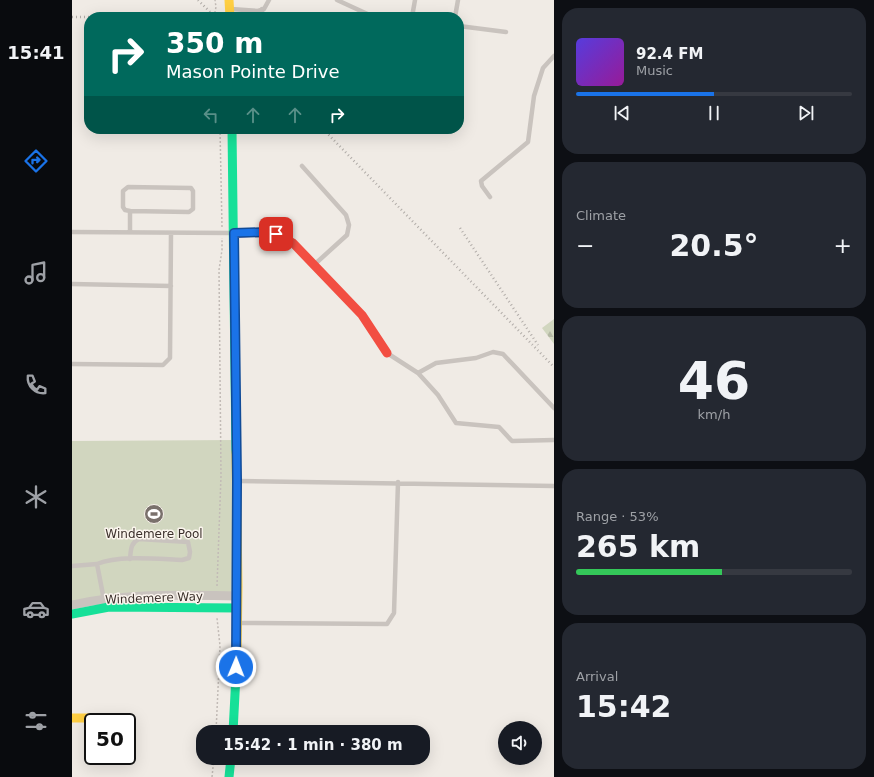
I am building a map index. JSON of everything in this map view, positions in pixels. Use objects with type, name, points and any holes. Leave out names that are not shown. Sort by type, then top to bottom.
[{"type":"main road","points":[[232,134],[237,481],[237,623],[233,725]]},
{"type":"main road","points":[[234,233],[267,232],[284,236],[293,243],[362,315],[387,353]]},
{"type":"main road","name":"Windemere Way","points":[[72,614],[104,604],[237,608]]},
{"type":"main road","points":[[72,718],[84,717]]},
{"type":"main road","points":[[229,777],[230,765]]},
{"type":"street","name":"Windemere Way","points":[[72,605],[104,604],[135,596],[237,596]]},
{"type":"lane","points":[[229,9],[258,11],[264,8],[269,0]]},
{"type":"lane","points":[[337,0],[363,12]]},
{"type":"lane","points":[[413,12],[415,0]]},
{"type":"lane","points":[[456,12],[458,0]]},
{"type":"lane","points":[[464,27],[506,32]]},
{"type":"lane","points":[[490,197],[482,186],[481,180],[528,142],[534,96],[543,68],[554,56]]},
{"type":"lane","points":[[302,166],[346,215],[349,225],[347,235],[314,264]]},
{"type":"lane","points":[[128,187],[191,188],[193,191],[192,209],[189,212],[130,211],[123,207],[123,191],[128,187]]},
{"type":"lane","points":[[130,211],[130,232]]},
{"type":"lane","points":[[72,232],[234,233]]},
{"type":"lane","points":[[72,364],[163,365],[170,358],[171,232]]},
{"type":"lane","points":[[72,284],[171,286]]},
{"type":"lane","points":[[418,373],[436,363],[476,358],[493,352],[503,354],[554,408]]},
{"type":"lane","points":[[387,353],[418,373],[438,395],[456,423],[499,428],[512,441],[554,440]]},
{"type":"lane","points":[[237,481],[398,482],[554,486]]},
{"type":"lane","points":[[237,623],[387,624],[394,613],[398,482]]},
{"type":"lane","points":[[72,566],[130,559],[182,560],[188,558],[190,552],[188,542],[139,539],[134,542],[132,546],[130,559]]},
{"type":"lane","points":[[97,564],[104,604]]},
{"type":"path","points":[[215,0],[215,12]]},
{"type":"path","points":[[217,592],[221,476],[219,270],[222,250],[222,233],[220,134]]},
{"type":"path","points":[[216,725],[220,646],[217,617]]},
{"type":"path","points":[[212,777],[213,765]]},
{"type":"green space","points":[[554,319],[554,344],[542,328]]},
{"type":"green space","name":"Windemere Pool","points":[[236,440],[237,596],[167,595],[72,605],[72,441]]},
{"type":"railway","points":[[198,0],[210,12]]},
{"type":"railway","points":[[72,17],[84,17]]},
{"type":"railway","points":[[328,134],[554,367]]},
{"type":"railway","points":[[460,228],[538,345]]},
{"type":"traffic: fast","points":[[232,134],[236,452]]},
{"type":"traffic: fast","points":[[72,614],[109,607],[237,608]]},
{"type":"traffic: fast","points":[[233,725],[237,656]]},
{"type":"traffic: fast","points":[[229,777],[230,765]]},
{"type":"traffic: slow","points":[[229,0],[230,12]]},
{"type":"traffic: slow","points":[[236,452],[238,586],[237,656]]},
{"type":"traffic: slow","points":[[72,718],[84,718]]},
{"type":"traffic: jam","points":[[234,233],[272,234],[293,243],[362,315],[387,353]]},
{"type":"place","name":"Windemere Pool","points":[[154,514]]},
{"type":"route","points":[[236,667],[237,481],[234,233],[267,232],[276,234]]}]
